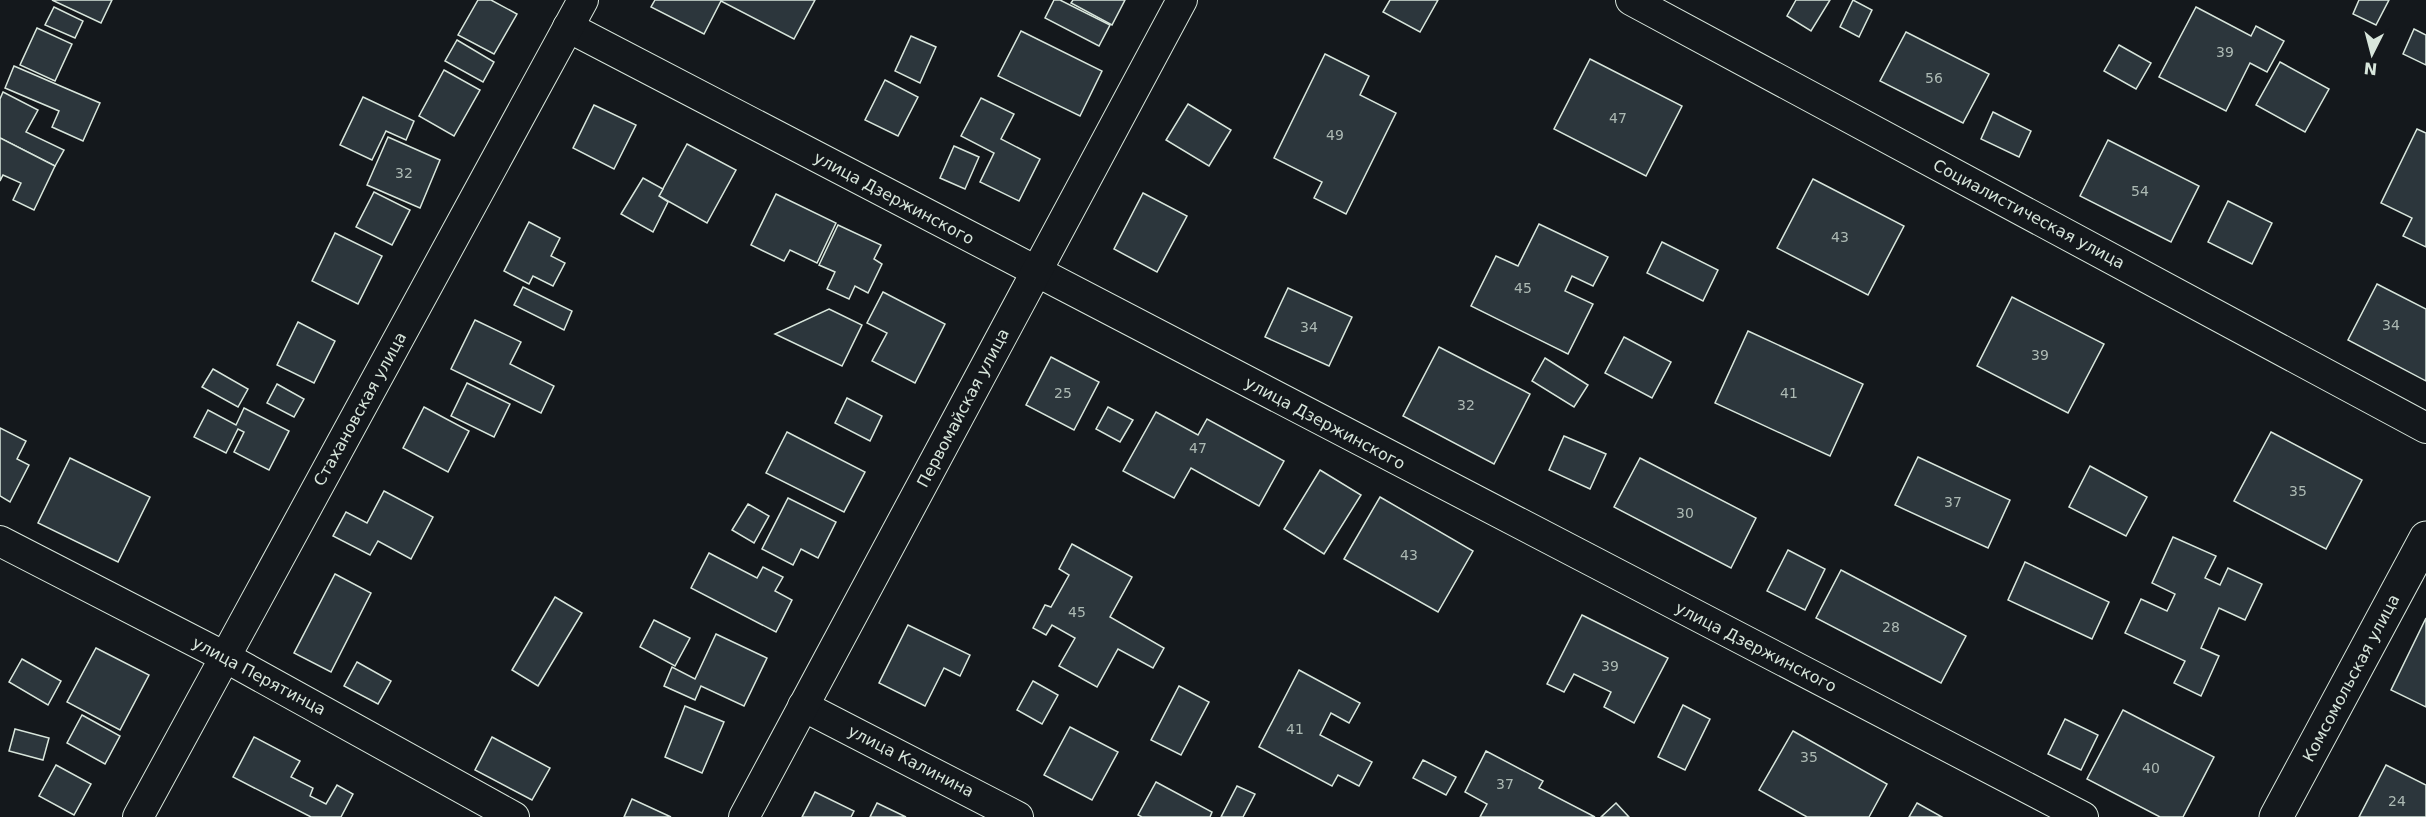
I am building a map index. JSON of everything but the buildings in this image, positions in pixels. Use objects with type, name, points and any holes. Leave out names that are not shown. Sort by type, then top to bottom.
[{"type":"main road","name":"Комсомольская улица","points":[[2276,817],[2426,538]]},
{"type":"street","name":"Стахановская улица","points":[[138,817],[583,0]]},
{"type":"street","name":"Первомайская улица","points":[[744,817],[1182,0]]},
{"type":"street","name":"Социалистическая улица","points":[[1631,0],[2426,428]]},
{"type":"street","name":"улица Дзержинского","points":[[568,27],[2082,817]]},
{"type":"street","name":"улица Перятинца","points":[[0,541],[225,657],[514,817]]},
{"type":"street","name":"улица Калинина","points":[[803,706],[1018,817]]}]
